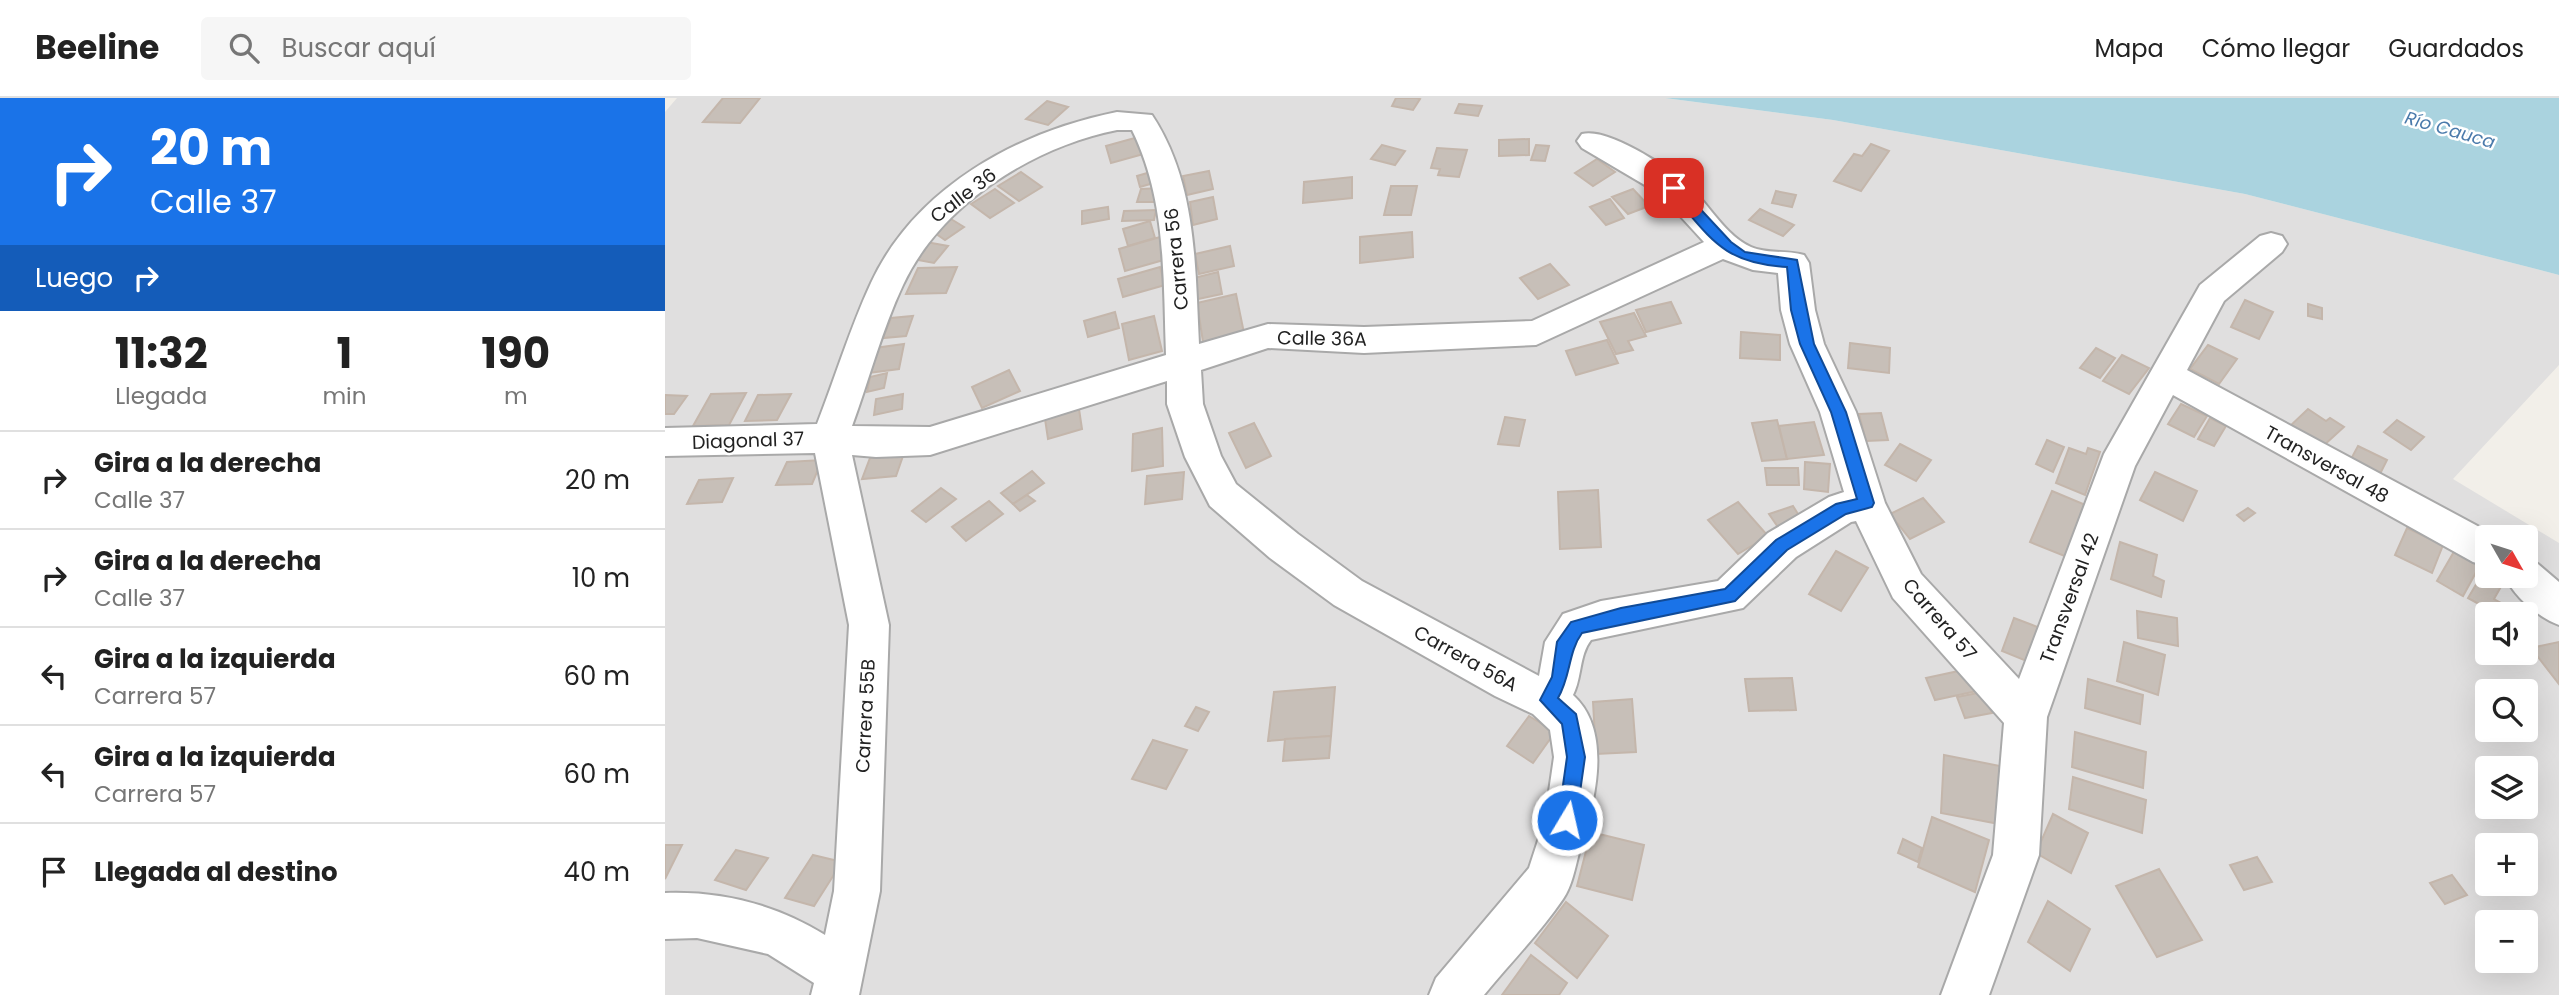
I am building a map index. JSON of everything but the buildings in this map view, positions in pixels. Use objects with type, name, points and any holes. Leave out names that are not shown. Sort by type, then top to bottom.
[{"type":"street","name":"Calle 36","points":[[830,438],[887,283],[926,222],[964,191],[1008,161],[1041,145],[1092,126],[1117,121],[1142,121]]},
{"type":"street","name":"Carrera 56","points":[[1142,121],[1160,157],[1177,226],[1185,362]]},
{"type":"street","name":"Carrera 57","points":[[1592,141],[1648,170],[1674,188],[1726,246],[1740,255],[1763,261],[1793,263],[1798,310],[1807,344],[1838,412],[1866,503],[1907,586],[2026,717]]},
{"type":"street","name":"Transversal 42","points":[[1965,995],[2016,855],[2026,717],[2117,464],[2169,376],[2212,293],[2271,244]]},
{"type":"street","name":"Calle 36A","points":[[830,438],[876,443],[930,441],[1268,336],[1364,340],[1536,332],[1726,246]]},
{"type":"street","name":"Carrera 56A","points":[[1185,362],[1185,404],[1203,457],[1223,495],[1348,593],[1510,683],[1548,700],[1570,720],[1576,757],[1567,820],[1548,881],[1453,995]]},
{"type":"street","name":"Transversal 48","points":[[2169,376],[2475,543]]},
{"type":"street","name":"Diagonal 37","points":[[665,442],[830,438]]},
{"type":"street","name":"Carrera 55B","points":[[830,438],[869,625],[857,891],[839,984]]},
{"type":"street","points":[[1548,700],[1560,679],[1565,642],[1577,627],[1729,596],[1782,545],[1842,508],[1866,503]]},
{"type":"street","points":[[2538,588],[2559,607]]},
{"type":"street","points":[[665,916],[697,915],[777,932],[839,984]]},
{"type":"shaded area","points":[[677,98],[1665,98],[1833,120],[2245,194],[2559,275],[2559,365],[2453,479],[2529,525],[2475,525],[2475,588],[2538,588],[2538,530],[2559,543],[2559,995],[665,995],[665,112]]},
{"type":"water","name":"Río Cauca","points":[[1665,98],[2559,98],[2559,275],[2245,194],[1833,120]]},
{"type":"route","points":[[1567,820],[1576,757],[1570,720],[1548,700],[1560,679],[1565,642],[1577,627],[1621,615],[1729,596],[1782,545],[1842,508],[1866,503],[1838,412],[1807,344],[1798,310],[1793,263],[1763,261],[1740,255],[1726,246],[1713,228],[1674,188]]}]
